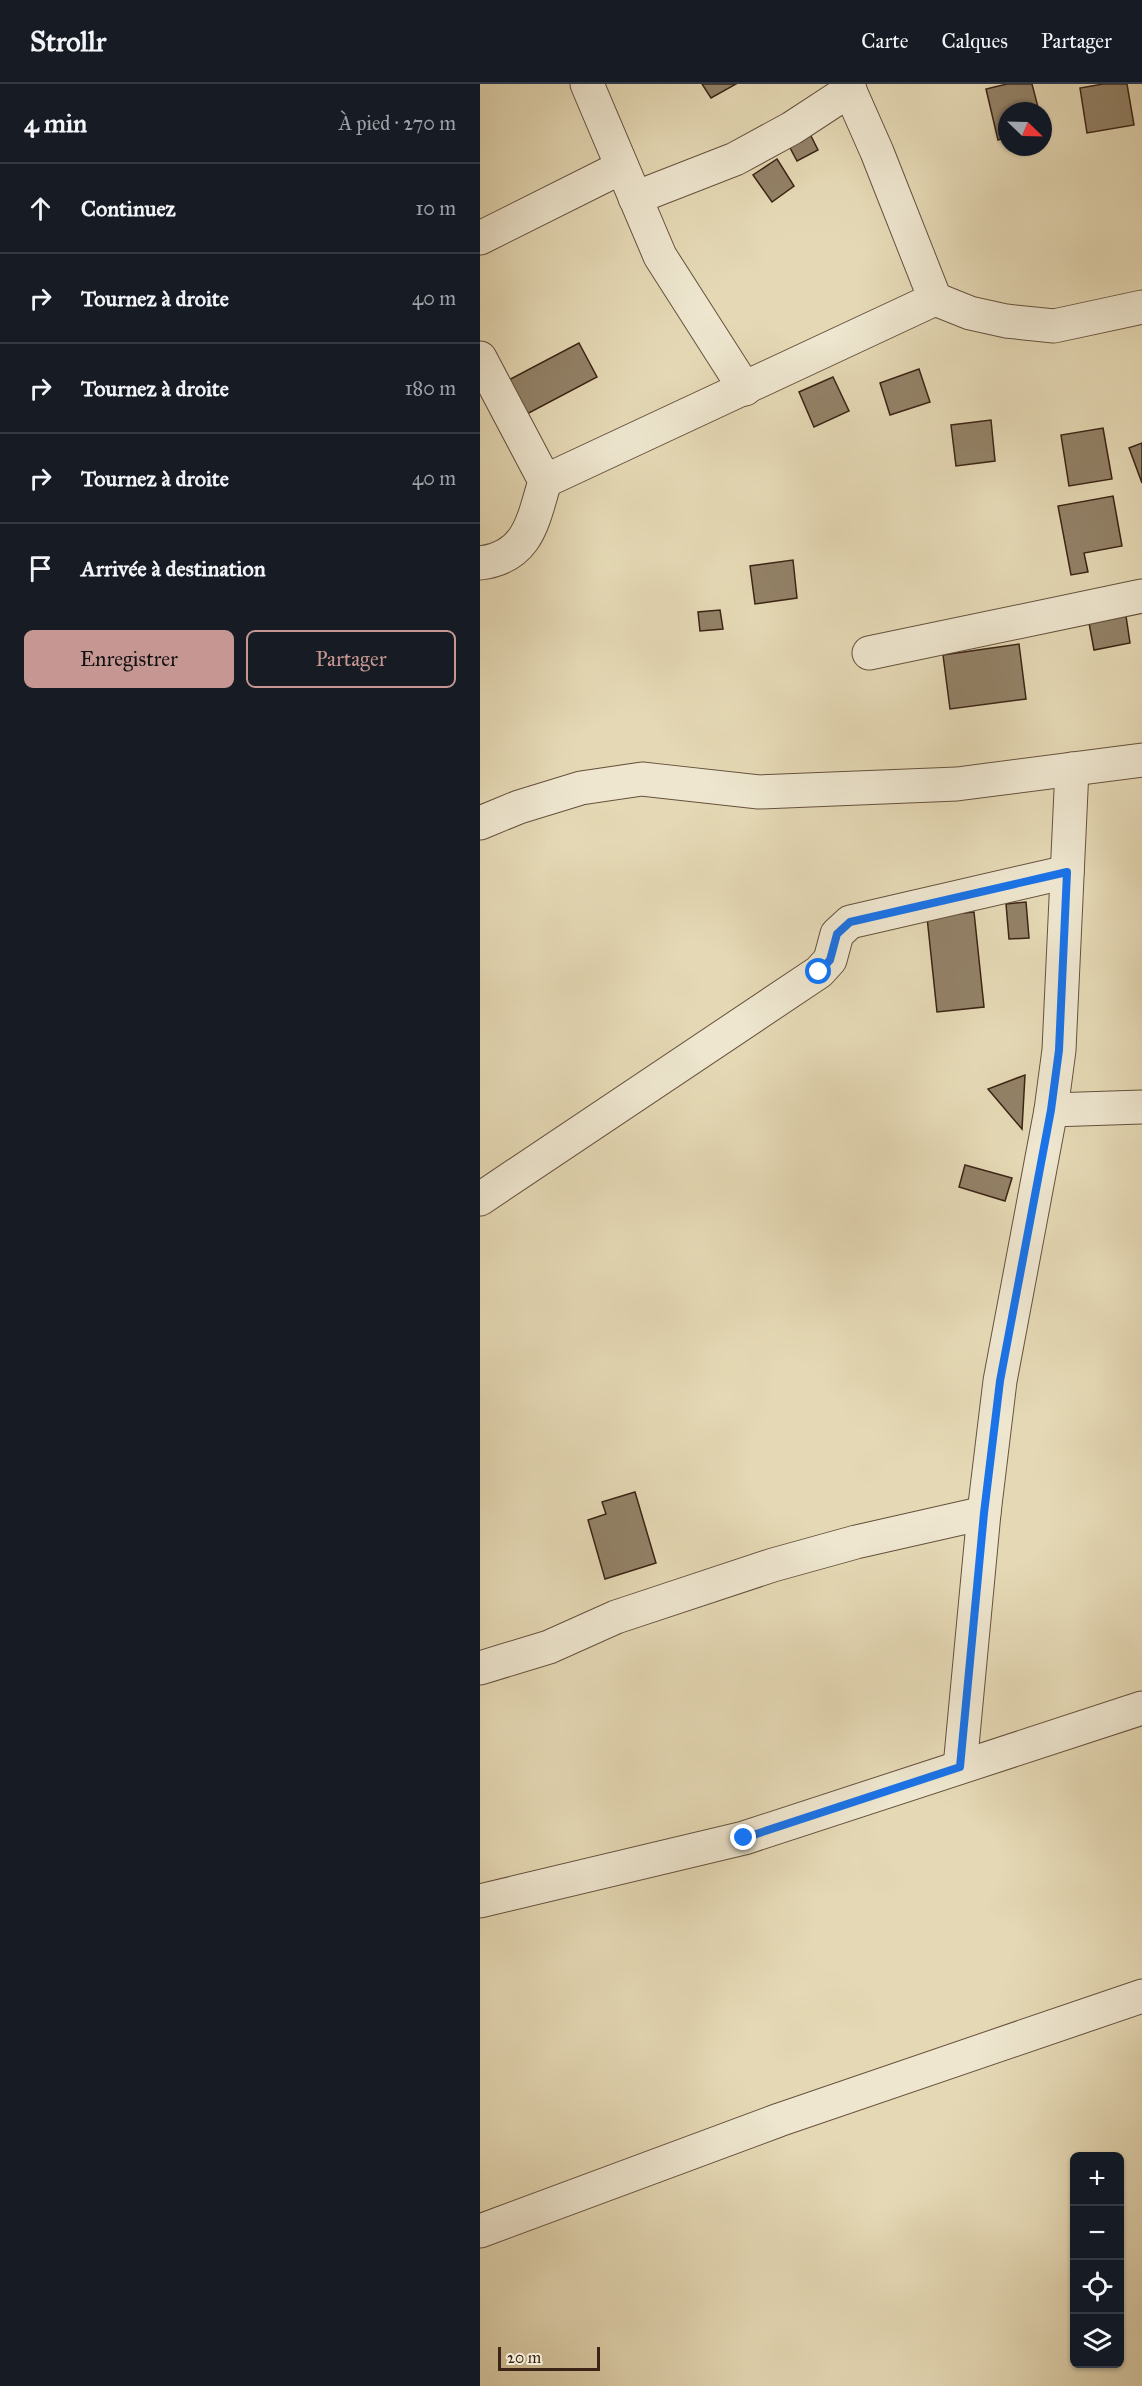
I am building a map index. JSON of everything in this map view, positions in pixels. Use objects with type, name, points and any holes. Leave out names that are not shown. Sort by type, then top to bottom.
[{"type":"street","points":[[587,84],[660,256],[745,389]]},
{"type":"street","points":[[635,198],[735,159],[792,128],[848,87],[877,152],[935,299],[970,313],[1006,321],[1054,326],[1142,307]]},
{"type":"street","points":[[480,238],[622,167]]},
{"type":"street","points":[[545,481],[935,299]]},
{"type":"street","points":[[480,358],[545,481],[528,535],[511,553],[489,562],[480,563]]},
{"type":"street","points":[[869,653],[1142,596]]},
{"type":"street","points":[[480,823],[519,807],[581,788],[642,779],[759,792],[957,784],[1142,759]]},
{"type":"street","points":[[960,1767],[984,1513],[1000,1381],[1051,1110],[1059,1050],[1072,769]]},
{"type":"street","points":[[480,1199],[819,972],[830,960],[837,934],[850,922],[1067,872]]},
{"type":"street","points":[[1051,1110],[1142,1107]]},
{"type":"street","points":[[480,1668],[549,1647],[616,1617],[773,1565],[856,1542],[984,1513]]},
{"type":"street","points":[[480,1901],[744,1838],[1142,1708]]},
{"type":"street","points":[[480,2231],[779,2120],[1142,1996]]},
{"type":"building","points":[[702,84],[736,84],[711,98]]},
{"type":"building","points":[[1007,84],[1032,84],[1037,102],[998,102],[998,140],[986,89]]},
{"type":"building","points":[[1103,84],[1127,84],[1134,125],[1087,133],[1080,88]]},
{"type":"building","points":[[809,132],[818,150],[797,161],[787,142]]},
{"type":"building","points":[[777,159],[794,186],[772,202],[753,175]]},
{"type":"building","points":[[579,343],[597,377],[525,415],[507,381]]},
{"type":"building","points":[[919,369],[930,402],[890,415],[880,383]]},
{"type":"building","points":[[833,377],[849,411],[814,427],[799,392]]},
{"type":"building","points":[[991,420],[995,461],[956,466],[951,425]]},
{"type":"building","points":[[1103,428],[1112,479],[1069,486],[1061,435]]},
{"type":"building","points":[[1142,443],[1142,483],[1129,448]]},
{"type":"building","points":[[1113,496],[1122,546],[1084,553],[1088,572],[1071,575],[1058,506]]},
{"type":"building","points":[[793,560],[797,598],[755,604],[750,566]]},
{"type":"building","points":[[720,610],[723,629],[700,631],[698,612]]},
{"type":"building","points":[[1126,616],[1130,643],[1094,650],[1089,623]]},
{"type":"building","points":[[1019,644],[1026,699],[950,709],[943,655]]},
{"type":"building","points":[[1026,902],[1029,938],[1009,939],[1006,904]]},
{"type":"building","points":[[974,912],[984,1007],[937,1012],[927,917]]},
{"type":"building","points":[[1025,1075],[1022,1129],[988,1089]]},
{"type":"building","points":[[965,1165],[1012,1178],[1005,1201],[959,1187]]},
{"type":"building","points":[[635,1492],[656,1563],[605,1579],[588,1520],[606,1514],[602,1502]]},
{"type":"route","points":[[744,1838],[960,1767],[984,1513],[1000,1381],[1051,1110],[1059,1050],[1067,872],[850,922],[837,934],[830,960],[819,972]]}]
